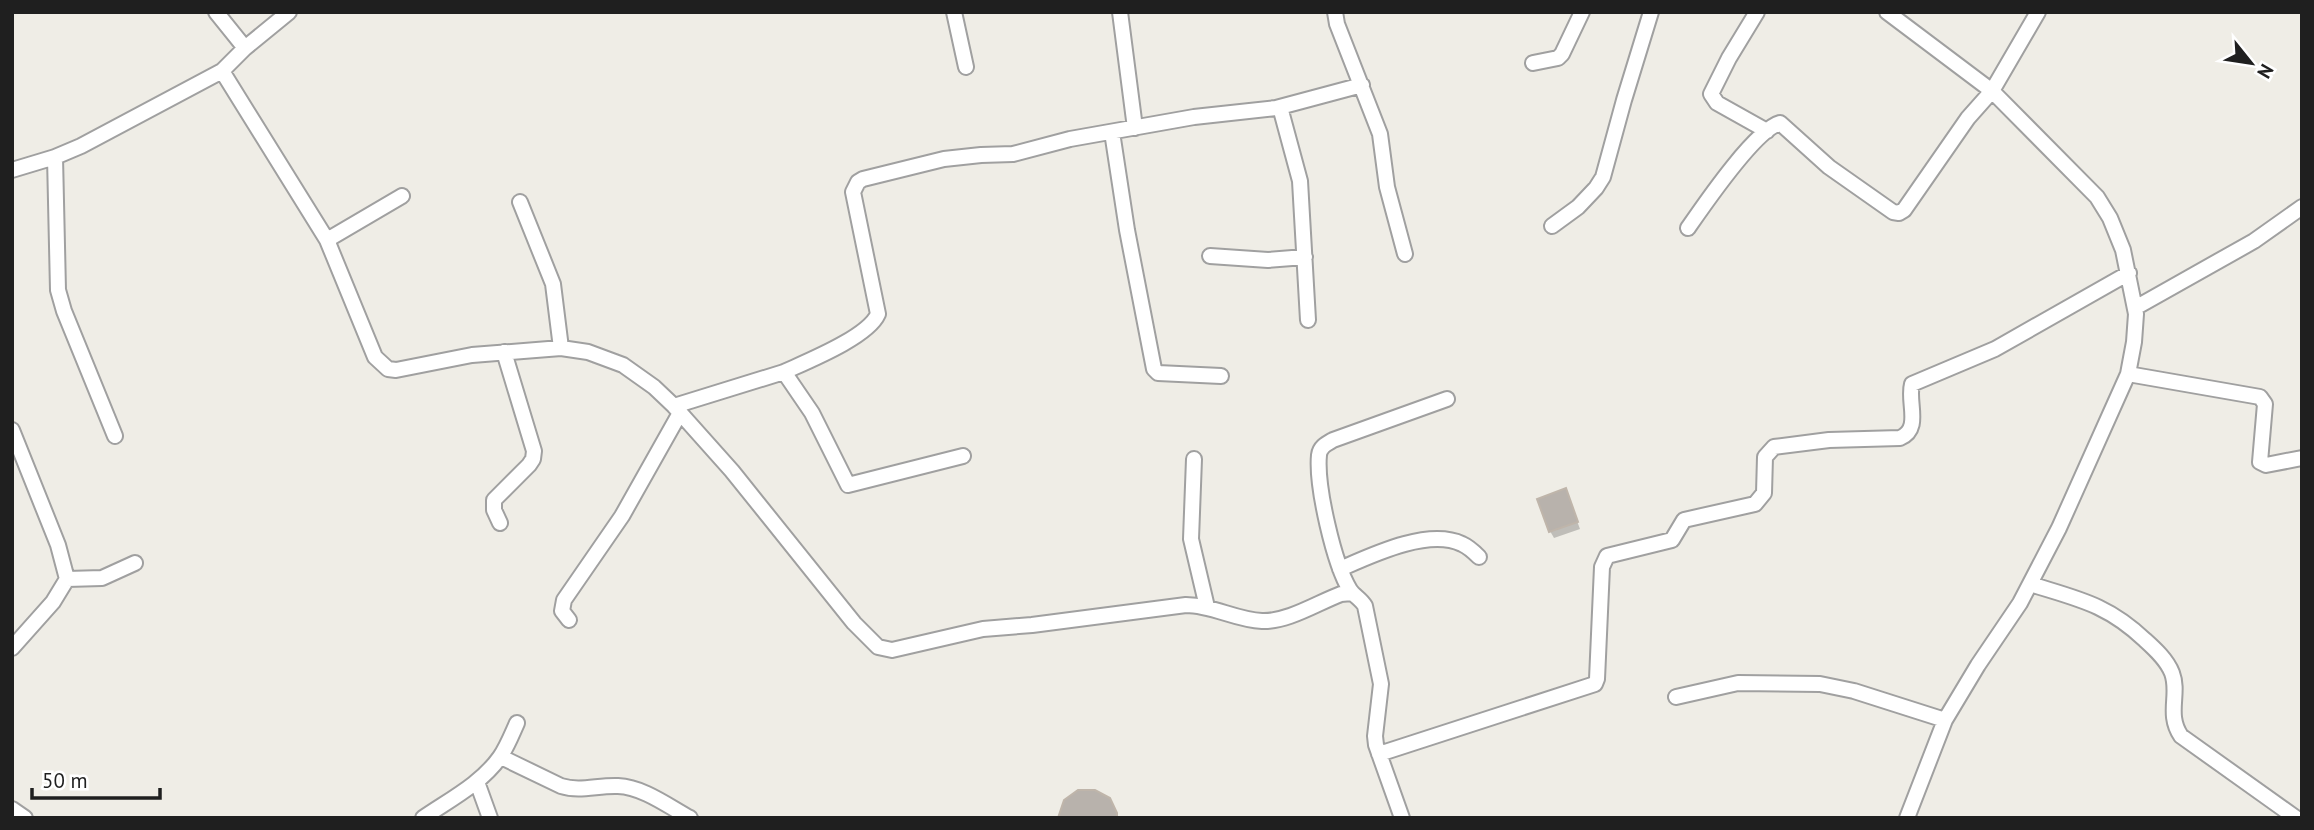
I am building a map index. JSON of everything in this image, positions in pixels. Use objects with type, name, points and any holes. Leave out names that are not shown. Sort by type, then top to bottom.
[{"type":"street","points":[[216,12],[244,48]]},
{"type":"street","points":[[12,170],[55,157],[103,135],[222,71],[244,48],[289,12]]},
{"type":"street","points":[[954,12],[966,67]]},
{"type":"street","points":[[1120,12],[1135,128]]},
{"type":"street","points":[[1335,12],[1337,24],[1380,134],[1387,187],[1405,254]]},
{"type":"street","points":[[1533,63],[1558,58],[1562,54],[1582,12]]},
{"type":"street","points":[[1552,226],[1578,207],[1603,177],[1651,12]]},
{"type":"street","points":[[1757,12],[1718,78],[1712,94],[1717,103],[1767,131]]},
{"type":"street","points":[[1887,12],[1992,91],[2096,197],[2110,218],[2123,250],[2135,308],[2134,342],[2128,374],[2059,528],[2030,584],[1945,720],[1907,818]]},
{"type":"street","points":[[1688,229],[1734,164],[1775,124],[1785,125],[1829,167],[1893,212],[1905,210],[1968,118],[1992,91],[2038,12]]},
{"type":"street","points":[[222,71],[327,240],[375,357],[388,369],[407,369],[472,355],[561,348],[588,352],[623,365],[654,387],[677,409],[732,471],[878,648],[886,650],[983,629],[1186,605],[1207,607],[1260,621],[1273,620],[1341,594],[1352,593]]},
{"type":"street","points":[[569,620],[562,611],[564,600],[622,516],[677,409],[784,372],[838,346],[873,323],[878,314],[853,198],[858,182],[934,162],[981,155],[1013,154],[1070,139],[1194,117],[1280,107],[1362,85]]},
{"type":"street","points":[[1280,107],[1300,181],[1308,320]]},
{"type":"street","points":[[1112,132],[1127,230],[1154,369],[1158,373],[1220,376]]},
{"type":"street","points":[[55,157],[58,290],[115,436]]},
{"type":"street","points":[[327,240],[401,196]]},
{"type":"street","points":[[520,202],[553,284],[561,348]]},
{"type":"street","points":[[2135,308],[2254,241],[2302,207]]},
{"type":"street","points":[[1210,256],[1268,260],[1305,257]]},
{"type":"street","points":[[1379,754],[1595,684],[1602,567],[1607,556],[1672,540],[1684,520],[1755,504],[1764,493],[1765,457],[1774,447],[1829,440],[1900,438],[1907,435],[1913,425],[1910,391],[1912,384],[1995,349],[2129,273]]},
{"type":"street","points":[[500,523],[494,510],[494,500],[529,465],[534,451],[504,352]]},
{"type":"street","points":[[784,372],[812,413],[848,485],[963,456]]},
{"type":"street","points":[[2128,374],[2260,397],[2265,404],[2260,463],[2266,465],[2302,458]]},
{"type":"street","points":[[1402,818],[1375,736],[1381,684],[1365,606],[1360,598],[1352,593],[1340,569],[1323,503],[1319,454],[1323,445],[1367,426],[1447,399]]},
{"type":"street","points":[[12,430],[58,545],[67,579],[53,602],[12,648]]},
{"type":"street","points":[[1194,459],[1191,538],[1207,607]]},
{"type":"street","points":[[1340,569],[1383,550],[1423,541],[1449,540],[1463,544],[1479,557]]},
{"type":"street","points":[[67,579],[102,578],[135,563]]},
{"type":"street","points":[[2030,584],[2089,602],[2130,626],[2156,650],[2174,676],[2173,716],[2175,727],[2181,736],[2296,818]]},
{"type":"street","points":[[1676,697],[1738,683],[1820,684],[1854,691],[1945,720]]},
{"type":"street","points":[[423,818],[477,782],[501,757],[517,723]]},
{"type":"street","points":[[501,757],[570,789],[617,786],[628,788],[649,795],[690,818]]},
{"type":"street","points":[[477,782],[490,818]]},
{"type":"street","points":[[12,809],[25,818]]},
{"type":"building","points":[[1566,488],[1578,522],[1549,532],[1537,499]]},
{"type":"building","points":[[1078,790],[1095,790],[1110,798],[1117,818],[1058,818],[1064,800]]}]
